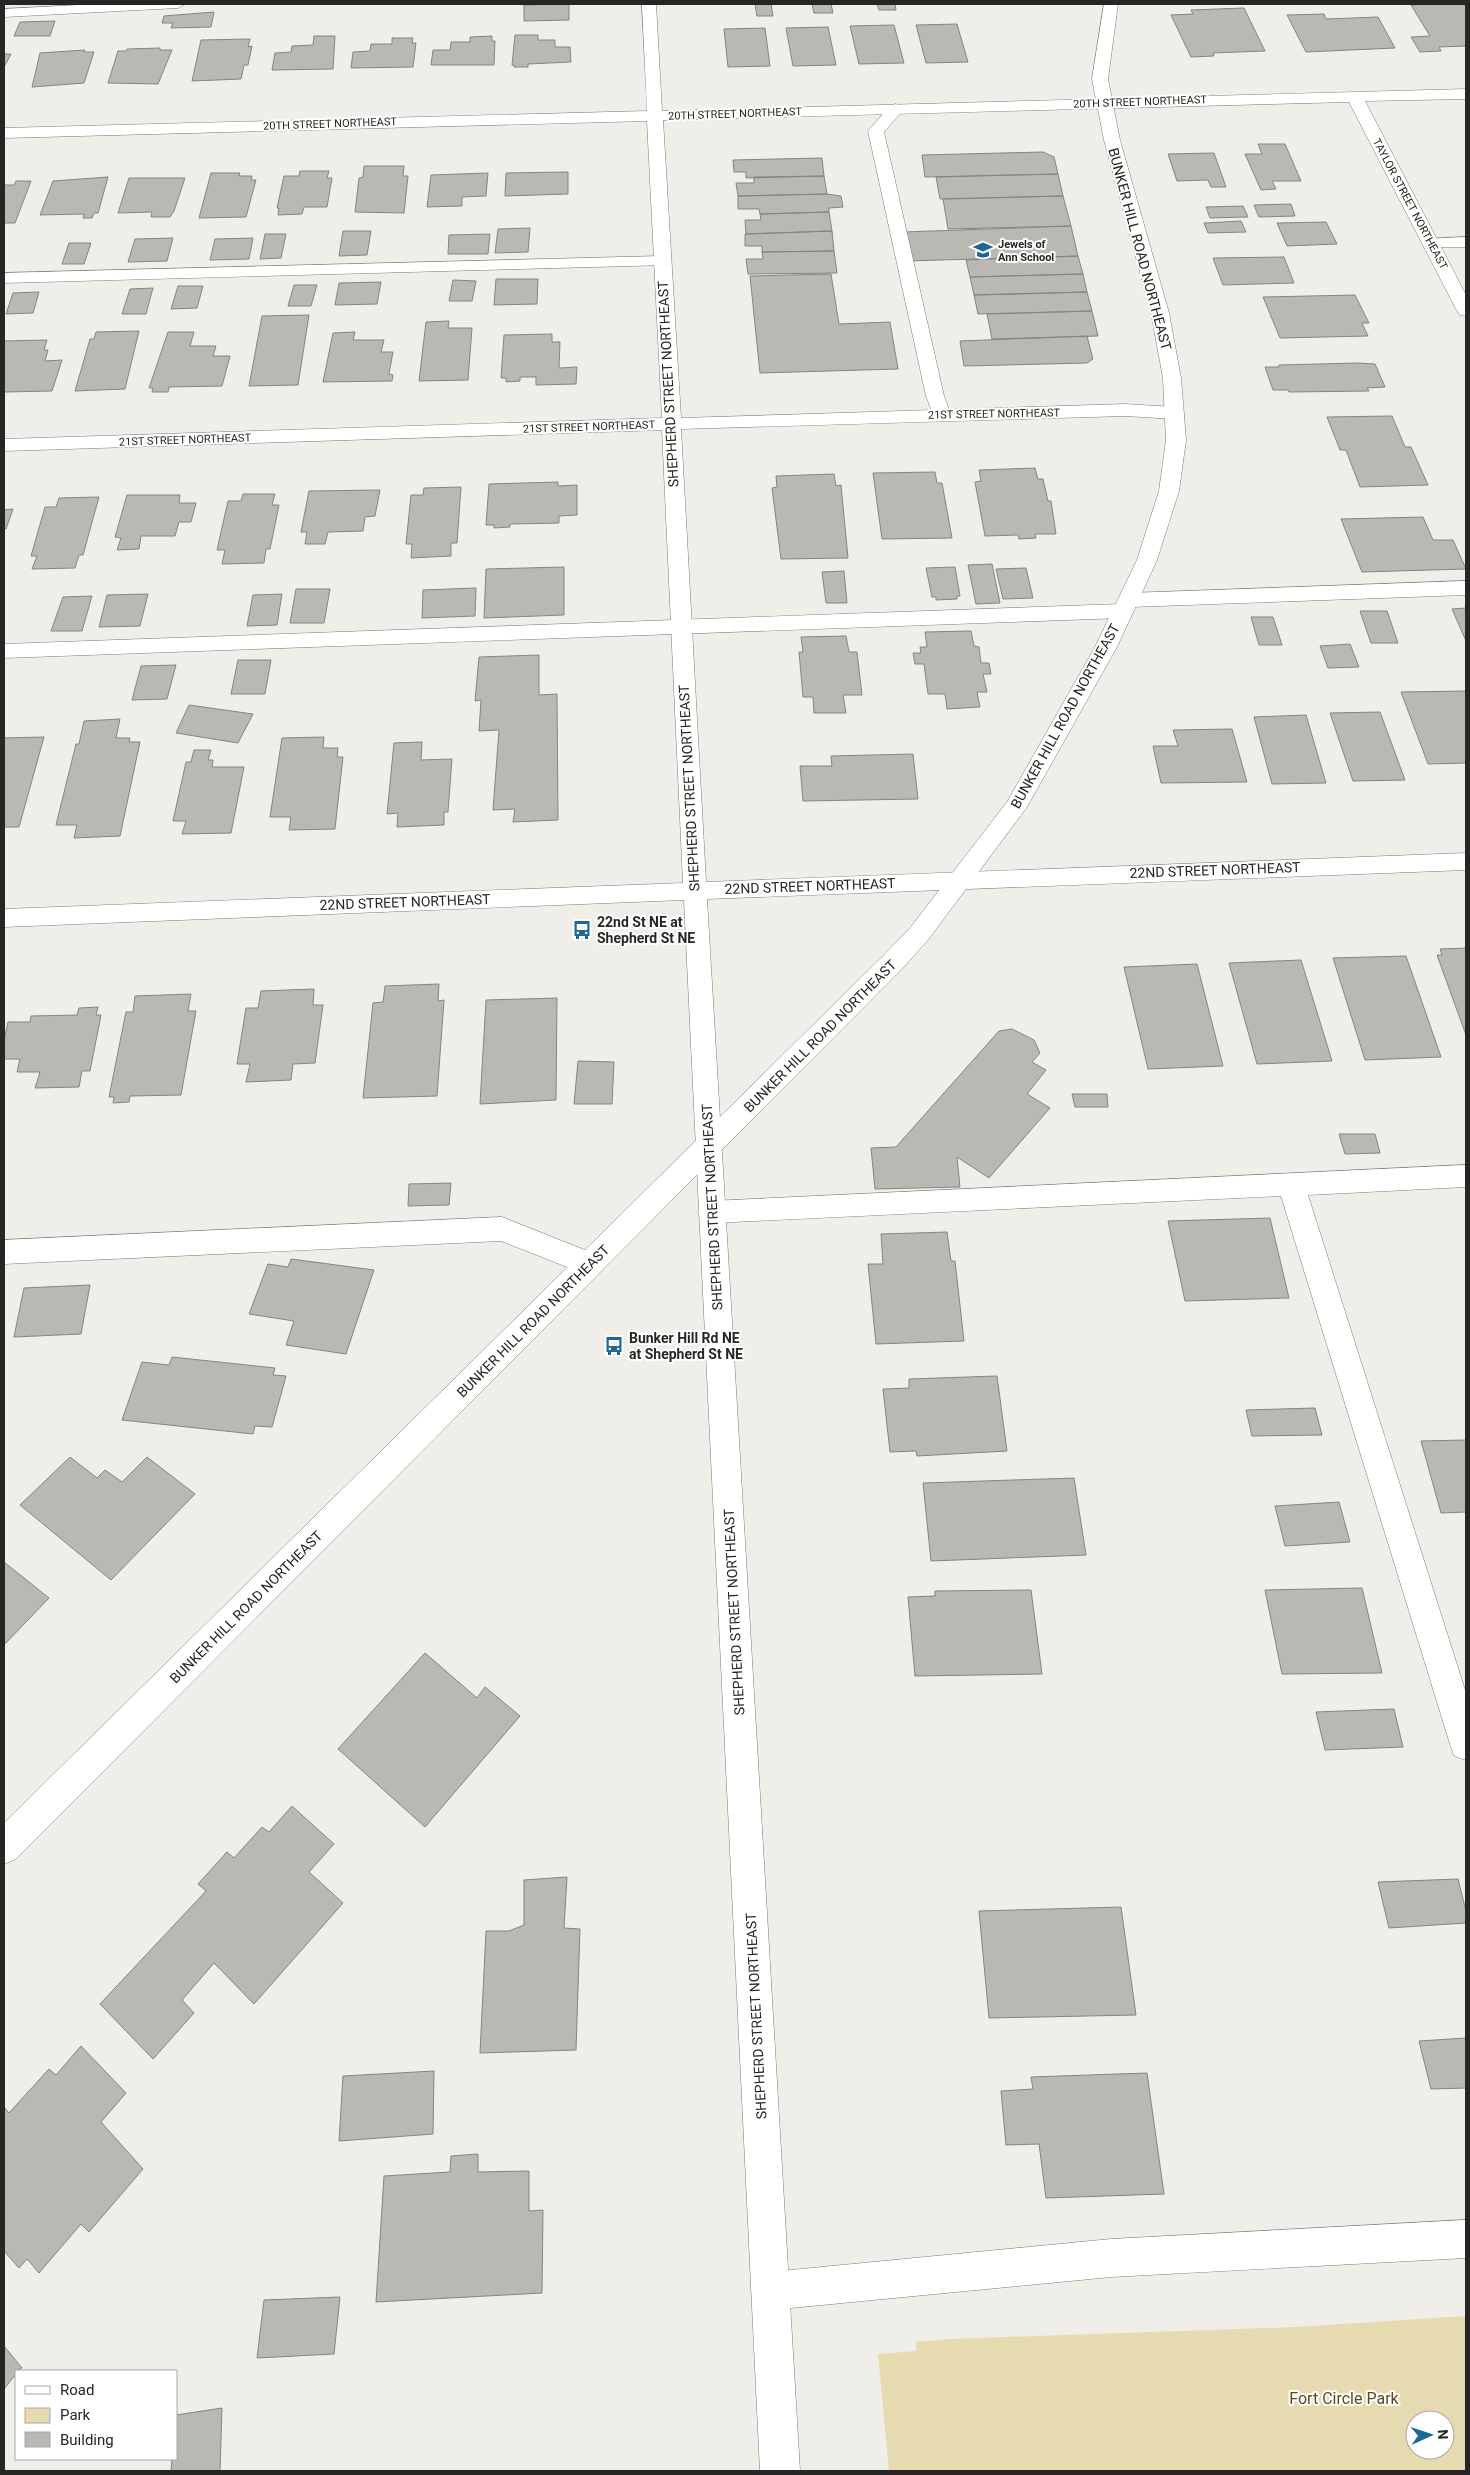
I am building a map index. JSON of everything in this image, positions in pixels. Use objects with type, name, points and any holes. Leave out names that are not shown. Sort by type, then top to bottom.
[{"type":"street","points":[[4,13],[178,4]]},
{"type":"street","name":"SHEPHERD STREET NORTHEAST","points":[[649,4],[668,396],[672,424],[671,445],[694,891],[780,2471]]},
{"type":"street","name":"BUNKER HILL ROAD NORTHEAST","points":[[4,1847],[709,1148],[892,963],[919,934],[1015,807],[1106,647],[1126,606],[1150,551],[1169,491],[1176,440],[1172,378],[1160,313],[1112,140],[1100,71],[1111,4]]},
{"type":"street","name":"20TH STREET NORTHEAST","points":[[4,133],[1466,94]]},
{"type":"street","name":"TAYLOR STREET NORTHEAST","points":[[1354,96],[1466,311]]},
{"type":"street","points":[[896,109],[876,131],[935,396],[942,415]]},
{"type":"street","points":[[1431,243],[1466,242]]},
{"type":"street","points":[[4,278],[662,261]]},
{"type":"street","name":"21ST STREET NORTHEAST","points":[[4,445],[942,415],[1125,410],[1175,413]]},
{"type":"street","points":[[4,651],[681,627],[1466,588]]},
{"type":"street","name":"22ND STREET NORTHEAST","points":[[4,918],[1466,861]]},
{"type":"street","points":[[712,1212],[1466,1176]]},
{"type":"street","points":[[1291,1184],[1466,1744]]},
{"type":"street","points":[[4,1252],[502,1230],[590,1264]]},
{"type":"street","points":[[770,2291],[1111,2258],[1466,2239]]},
{"type":"green space","name":"Fort Circle Park","points":[[1466,2316],[1466,2471],[889,2471],[878,2354],[916,2351],[916,2342],[949,2339],[1296,2327]]},
{"type":"building","points":[[569,4],[569,20],[524,21],[524,5]]},
{"type":"building","points":[[755,4],[771,4],[773,16],[757,16]]},
{"type":"building","points":[[812,4],[831,4],[833,13],[814,13]]},
{"type":"building","points":[[877,4],[895,4],[896,10],[879,10]]},
{"type":"building","points":[[1464,4],[1466,7],[1466,46],[1439,47],[1441,51],[1420,52],[1411,37],[1430,36],[1411,5]]},
{"type":"building","points":[[1244,8],[1265,51],[1213,53],[1214,56],[1191,57],[1171,15],[1193,14],[1191,10]]},
{"type":"building","points":[[214,12],[211,27],[171,28],[173,23],[162,23],[164,16]]},
{"type":"building","points":[[1324,14],[1326,19],[1378,17],[1395,48],[1306,52],[1287,15]]},
{"type":"building","points":[[55,21],[50,36],[14,36],[20,22]]},
{"type":"building","points":[[957,24],[968,62],[926,63],[916,25]]},
{"type":"building","points":[[894,25],[904,63],[859,64],[850,26]]},
{"type":"building","points":[[828,27],[836,65],[793,66],[786,28]]},
{"type":"building","points":[[765,28],[770,66],[728,67],[724,29]]},
{"type":"building","points":[[515,35],[538,35],[538,40],[555,40],[555,47],[570,47],[571,62],[528,64],[528,67],[514,67],[512,65]]},
{"type":"building","points":[[314,36],[335,36],[333,69],[272,70],[275,53],[291,52],[292,46],[313,45]]},
{"type":"building","points":[[492,36],[492,41],[495,41],[494,65],[431,65],[433,50],[450,50],[451,42],[470,42],[470,37]]},
{"type":"building","points":[[392,38],[413,38],[412,43],[416,43],[413,67],[351,68],[353,52],[370,51],[371,44],[392,44]]},
{"type":"building","points":[[250,39],[248,47],[252,46],[248,65],[244,65],[241,79],[192,81],[201,40]]},
{"type":"building","points":[[160,48],[160,50],[172,50],[158,84],[108,83],[118,51]]},
{"type":"building","points":[[85,50],[84,52],[94,52],[84,83],[32,87],[40,53]]},
{"type":"building","points":[[4,54],[11,54],[4,67]]},
{"type":"building","points":[[1258,144],[1285,144],[1301,181],[1272,181],[1276,189],[1261,190],[1245,154],[1262,154]]},
{"type":"building","points":[[1043,152],[1054,157],[1058,174],[925,177],[922,155]]},
{"type":"building","points":[[1214,153],[1226,187],[1211,187],[1208,180],[1177,181],[1168,154]]},
{"type":"building","points":[[822,158],[824,176],[746,178],[746,172],[734,172],[733,160]]},
{"type":"building","points":[[364,166],[404,166],[403,176],[408,176],[404,213],[355,212],[359,178],[363,177]]},
{"type":"building","points":[[300,171],[329,171],[327,178],[332,178],[327,207],[304,207],[302,214],[278,215],[279,208],[277,208],[284,176],[299,176]]},
{"type":"building","points":[[568,172],[568,194],[505,196],[506,173]]},
{"type":"building","points":[[211,173],[240,173],[239,176],[252,176],[251,180],[256,180],[246,217],[199,218]]},
{"type":"building","points":[[488,173],[486,196],[462,197],[462,206],[427,207],[431,175]]},
{"type":"building","points":[[1058,174],[1063,196],[940,199],[936,177]]},
{"type":"building","points":[[824,176],[827,194],[738,196],[736,183],[754,183],[754,177]]},
{"type":"building","points":[[108,177],[98,213],[94,213],[92,218],[83,218],[84,214],[40,215],[53,181]]},
{"type":"building","points":[[129,178],[185,178],[174,211],[170,217],[151,217],[152,212],[118,213]]},
{"type":"building","points":[[16,181],[31,181],[15,223],[4,223],[4,185],[14,185]]},
{"type":"building","points":[[827,194],[841,196],[843,207],[829,208],[829,212],[760,214],[759,209],[738,209],[738,196]]},
{"type":"building","points":[[1063,196],[1071,226],[948,229],[943,199]]},
{"type":"building","points":[[1291,204],[1295,216],[1259,217],[1254,205]]},
{"type":"building","points":[[1243,206],[1248,217],[1210,218],[1206,207]]},
{"type":"building","points":[[829,212],[832,231],[746,234],[745,220],[761,220],[760,214]]},
{"type":"building","points":[[1241,221],[1246,232],[1208,233],[1204,223]]},
{"type":"building","points":[[1326,222],[1337,244],[1287,246],[1277,223]]},
{"type":"building","points":[[1071,226],[1078,256],[907,261],[904,232]]},
{"type":"building","points":[[530,228],[528,252],[495,253],[498,229]]},
{"type":"building","points":[[343,231],[371,231],[367,255],[339,256]]},
{"type":"building","points":[[832,231],[834,251],[762,252],[762,246],[745,246],[745,234]]},
{"type":"building","points":[[265,234],[286,234],[281,258],[260,259]]},
{"type":"building","points":[[490,234],[488,254],[448,254],[449,235]]},
{"type":"building","points":[[173,238],[167,261],[128,262],[135,239]]},
{"type":"building","points":[[253,238],[249,259],[210,260],[215,239]]},
{"type":"building","points":[[69,243],[91,243],[84,264],[62,264]]},
{"type":"building","points":[[834,251],[837,273],[748,274],[746,259],[763,259],[762,252]]},
{"type":"building","points":[[1078,256],[1083,274],[970,277],[966,260]]},
{"type":"building","points":[[1284,257],[1294,283],[1223,285],[1213,258]]},
{"type":"building","points":[[831,274],[839,324],[890,322],[898,369],[760,373],[750,276]]},
{"type":"building","points":[[1083,274],[1087,292],[974,295],[970,277]]},
{"type":"building","points":[[496,279],[538,279],[537,304],[494,305]]},
{"type":"building","points":[[453,280],[476,281],[472,301],[449,301]]},
{"type":"building","points":[[381,282],[377,304],[335,305],[339,283]]},
{"type":"building","points":[[294,285],[317,285],[311,306],[288,306]]},
{"type":"building","points":[[178,286],[203,286],[197,308],[171,309]]},
{"type":"building","points":[[153,288],[146,314],[122,314],[130,289]]},
{"type":"building","points":[[39,292],[33,313],[6,314],[13,293]]},
{"type":"building","points":[[1087,292],[1092,311],[978,314],[974,295]]},
{"type":"building","points":[[1355,295],[1369,323],[1362,323],[1368,336],[1280,338],[1263,297]]},
{"type":"building","points":[[1092,311],[1098,336],[992,339],[987,314]]},
{"type":"building","points":[[309,315],[298,385],[249,386],[262,316]]},
{"type":"building","points":[[449,321],[448,328],[472,328],[468,380],[419,381],[426,322]]},
{"type":"building","points":[[139,331],[125,389],[75,391],[90,339],[94,339],[96,332]]},
{"type":"building","points":[[168,332],[194,332],[190,346],[216,346],[213,356],[230,356],[222,386],[169,387],[168,392],[152,392],[153,388],[149,388]]},
{"type":"building","points":[[355,332],[353,340],[384,340],[381,352],[393,352],[389,374],[393,375],[392,381],[323,382],[333,333]]},
{"type":"building","points":[[552,334],[552,342],[560,342],[559,368],[577,367],[576,384],[536,385],[536,377],[520,377],[520,381],[506,382],[506,378],[501,378],[504,335]]},
{"type":"building","points":[[1087,336],[1093,359],[1087,363],[964,366],[960,341]]},
{"type":"building","points":[[47,340],[44,350],[48,350],[45,361],[62,360],[52,391],[4,392],[4,341]]},
{"type":"building","points":[[1375,364],[1385,387],[1367,388],[1369,391],[1289,392],[1288,390],[1273,390],[1265,367],[1279,367],[1279,365]]},
{"type":"building","points":[[1392,416],[1405,447],[1411,447],[1428,485],[1360,487],[1346,450],[1340,450],[1327,417]]},
{"type":"building","points":[[1035,468],[1038,479],[1043,479],[1048,501],[1051,501],[1056,534],[1035,534],[1036,538],[1019,539],[1018,535],[985,536],[975,482],[981,481],[979,470]]},
{"type":"building","points":[[935,472],[937,483],[942,483],[952,538],[882,539],[873,473]]},
{"type":"building","points":[[834,474],[836,486],[841,485],[848,558],[781,559],[772,488],[777,487],[776,476]]},
{"type":"building","points":[[558,482],[558,486],[577,485],[577,515],[559,516],[559,523],[510,524],[510,527],[494,528],[494,525],[486,525],[489,484]]},
{"type":"building","points":[[461,487],[457,543],[451,543],[451,556],[411,558],[412,544],[406,544],[411,495],[423,495],[424,488]]},
{"type":"building","points":[[380,490],[375,516],[365,517],[363,531],[328,532],[325,544],[305,544],[307,532],[301,532],[309,491]]},
{"type":"building","points":[[243,494],[275,494],[272,505],[279,505],[270,549],[266,549],[264,563],[222,564],[225,550],[217,550],[228,501],[241,501]]},
{"type":"building","points":[[127,495],[180,495],[179,503],[196,503],[191,522],[179,522],[175,536],[141,536],[139,549],[117,550],[121,538],[115,537]]},
{"type":"building","points":[[99,497],[83,555],[79,555],[75,568],[32,569],[37,556],[31,556],[45,507],[56,507],[59,498]]},
{"type":"building","points":[[13,509],[6,529],[4,529],[4,510]]},
{"type":"building","points":[[1423,517],[1433,540],[1453,540],[1466,569],[1362,572],[1341,519]]},
{"type":"building","points":[[992,564],[1000,603],[976,604],[968,565]]},
{"type":"building","points":[[564,567],[564,615],[484,618],[486,569]]},
{"type":"building","points":[[955,567],[960,596],[957,596],[957,599],[936,600],[936,597],[932,597],[926,568]]},
{"type":"building","points":[[1026,568],[1033,598],[1003,599],[996,569]]},
{"type":"building","points":[[844,571],[847,603],[826,603],[822,572]]},
{"type":"building","points":[[476,588],[475,616],[422,618],[423,590]]},
{"type":"building","points":[[296,589],[330,589],[324,623],[290,623]]},
{"type":"building","points":[[148,594],[140,626],[99,627],[107,595]]},
{"type":"building","points":[[282,594],[277,625],[247,626],[253,595]]},
{"type":"building","points":[[92,596],[82,631],[51,631],[63,597]]},
{"type":"building","points":[[1466,608],[1466,641],[1452,609]]},
{"type":"building","points":[[1360,611],[1387,611],[1398,643],[1371,643]]},
{"type":"building","points":[[1251,617],[1273,617],[1282,645],[1259,645]]},
{"type":"building","points":[[971,631],[974,646],[979,647],[981,663],[989,663],[991,674],[983,674],[987,692],[977,692],[980,707],[947,709],[945,694],[928,694],[924,664],[915,664],[913,653],[921,653],[920,647],[927,647],[925,632]]},
{"type":"building","points":[[846,636],[849,652],[857,652],[862,695],[843,695],[846,713],[814,713],[813,697],[803,697],[799,652],[803,652],[801,637]]},
{"type":"building","points":[[1350,644],[1359,667],[1328,668],[1320,646]]},
{"type":"building","points":[[539,655],[539,695],[557,694],[558,820],[513,822],[515,809],[493,810],[499,730],[479,731],[481,700],[475,701],[479,657]]},
{"type":"building","points":[[238,660],[271,660],[265,694],[231,694]]},
{"type":"building","points":[[176,665],[167,699],[132,700],[141,666]]},
{"type":"building","points":[[1466,691],[1466,763],[1428,764],[1401,692]]},
{"type":"building","points":[[189,705],[253,714],[238,743],[176,733]]},
{"type":"building","points":[[1380,712],[1405,780],[1353,781],[1330,713]]},
{"type":"building","points":[[1306,715],[1326,783],[1272,784],[1254,717]]},
{"type":"building","points":[[120,719],[116,738],[130,738],[129,742],[140,742],[120,836],[74,838],[77,825],[56,825],[76,744],[79,744],[84,721]]},
{"type":"building","points":[[1232,729],[1247,782],[1161,783],[1153,746],[1178,746],[1173,730]]},
{"type":"building","points":[[44,737],[19,827],[4,827],[4,738]]},
{"type":"building","points":[[324,737],[323,748],[338,748],[337,757],[343,757],[335,829],[289,830],[291,817],[270,817],[282,738]]},
{"type":"building","points":[[422,742],[421,760],[452,759],[448,812],[444,812],[444,825],[397,827],[398,813],[387,814],[394,743]]},
{"type":"building","points":[[194,750],[211,750],[208,760],[213,760],[212,767],[244,767],[231,833],[182,834],[186,821],[173,821],[186,762],[191,762]]},
{"type":"building","points":[[913,754],[918,799],[803,801],[800,766],[832,766],[831,756]]},
{"type":"building","points":[[1466,948],[1466,1035],[1437,955],[1442,955],[1440,949]]},
{"type":"building","points":[[1406,956],[1441,1057],[1365,1060],[1333,958]]},
{"type":"building","points":[[1301,960],[1332,1061],[1257,1064],[1229,963]]},
{"type":"building","points":[[1197,964],[1223,1066],[1148,1069],[1124,967]]},
{"type":"building","points":[[439,984],[438,1001],[444,1000],[437,1096],[363,1098],[373,1003],[383,1002],[385,986]]},
{"type":"building","points":[[314,989],[313,1005],[323,1005],[315,1063],[293,1064],[291,1080],[246,1082],[250,1064],[237,1064],[246,1008],[258,1008],[261,991]]},
{"type":"building","points":[[191,994],[188,1011],[196,1011],[181,1095],[130,1096],[129,1102],[113,1103],[114,1097],[109,1097],[126,1012],[133,1012],[135,996]]},
{"type":"building","points":[[557,998],[556,1100],[480,1104],[486,1000]]},
{"type":"building","points":[[98,1007],[96,1015],[101,1015],[90,1071],[82,1071],[79,1087],[35,1088],[40,1072],[17,1072],[20,1059],[4,1059],[4,1040],[8,1022],[30,1022],[31,1016],[77,1015],[79,1008]]},
{"type":"building","points":[[1012,1029],[1034,1040],[1040,1053],[1032,1062],[1046,1070],[1027,1094],[1050,1108],[989,1178],[957,1157],[960,1187],[875,1189],[871,1148],[896,1147],[999,1031]]},
{"type":"building","points":[[578,1061],[614,1062],[612,1104],[574,1104]]},
{"type":"building","points":[[1072,1094],[1107,1094],[1108,1107],[1075,1107]]},
{"type":"building","points":[[1339,1134],[1375,1134],[1380,1153],[1345,1154]]},
{"type":"building","points":[[451,1183],[449,1205],[408,1206],[409,1184]]},
{"type":"building","points":[[1270,1218],[1289,1298],[1185,1301],[1168,1221]]},
{"type":"building","points":[[947,1232],[951,1261],[955,1261],[964,1341],[876,1344],[868,1264],[883,1264],[881,1234]]},
{"type":"building","points":[[291,1259],[374,1270],[346,1354],[286,1345],[294,1321],[249,1314],[268,1264],[288,1267]]},
{"type":"building","points":[[90,1285],[81,1334],[14,1337],[24,1288]]},
{"type":"building","points":[[172,1357],[275,1368],[273,1375],[286,1376],[272,1427],[255,1426],[253,1434],[122,1420],[142,1362],[169,1365]]},
{"type":"building","points":[[997,1376],[1007,1451],[917,1456],[916,1451],[890,1452],[883,1389],[909,1388],[909,1379]]},
{"type":"building","points":[[1315,1408],[1322,1435],[1252,1436],[1246,1410]]},
{"type":"building","points":[[1466,1440],[1466,1512],[1441,1513],[1421,1441]]},
{"type":"building","points":[[70,1457],[97,1478],[105,1470],[122,1482],[147,1457],[195,1494],[111,1580],[20,1505]]},
{"type":"building","points":[[1074,1478],[1086,1555],[931,1561],[923,1483]]},
{"type":"building","points":[[1339,1502],[1350,1542],[1285,1546],[1275,1506]]},
{"type":"building","points":[[4,1562],[49,1598],[4,1645]]},
{"type":"building","points":[[1362,1588],[1382,1673],[1282,1674],[1265,1590]]},
{"type":"building","points":[[1031,1590],[1042,1674],[915,1676],[908,1597],[935,1596],[935,1591]]},
{"type":"building","points":[[425,1653],[477,1698],[485,1687],[520,1716],[425,1827],[338,1749]]},
{"type":"building","points":[[1394,1709],[1403,1747],[1325,1750],[1316,1712]]},
{"type":"building","points":[[292,1806],[334,1844],[309,1872],[343,1903],[254,2004],[214,1963],[182,2000],[194,2013],[153,2059],[100,2004],[206,1891],[198,1884],[227,1852],[234,1858],[262,1827],[269,1832]]},
{"type":"building","points":[[567,1877],[564,1928],[580,1929],[576,2050],[480,2053],[486,1931],[509,1931],[524,1925],[524,1880]]},
{"type":"building","points":[[1458,1879],[1466,1911],[1466,1923],[1389,1928],[1378,1882]]},
{"type":"building","points":[[1121,1907],[1136,2015],[989,2018],[979,1911]]},
{"type":"building","points":[[1466,2038],[1466,2088],[1431,2089],[1419,2041]]},
{"type":"building","points":[[81,2046],[126,2093],[101,2122],[143,2169],[89,2232],[81,2224],[39,2273],[27,2259],[19,2268],[4,2251],[4,2107],[9,2113],[49,2069],[56,2075]]},
{"type":"building","points":[[434,2071],[433,2134],[339,2141],[343,2076]]},
{"type":"building","points":[[1147,2073],[1164,2194],[1046,2198],[1039,2144],[1006,2145],[1001,2091],[1033,2089],[1031,2077]]},
{"type":"building","points":[[478,2154],[478,2172],[529,2171],[529,2211],[543,2210],[542,2293],[376,2302],[384,2176],[450,2172],[451,2156]]},
{"type":"building","points":[[340,2297],[334,2354],[257,2358],[264,2300]]},
{"type":"building","points":[[4,2346],[22,2368],[15,2370],[15,2375],[4,2389]]},
{"type":"building","points":[[222,2408],[220,2471],[171,2471],[172,2460],[178,2460],[178,2415]]},
{"type":"place","name":"Jewels of Ann School","points":[[983,250]]},
{"type":"place","name":"22nd St NE at Shepherd St NE","points":[[582,930]]},
{"type":"place","name":"Bunker Hill Rd NE at Shepherd St NE","points":[[614,1346]]}]
